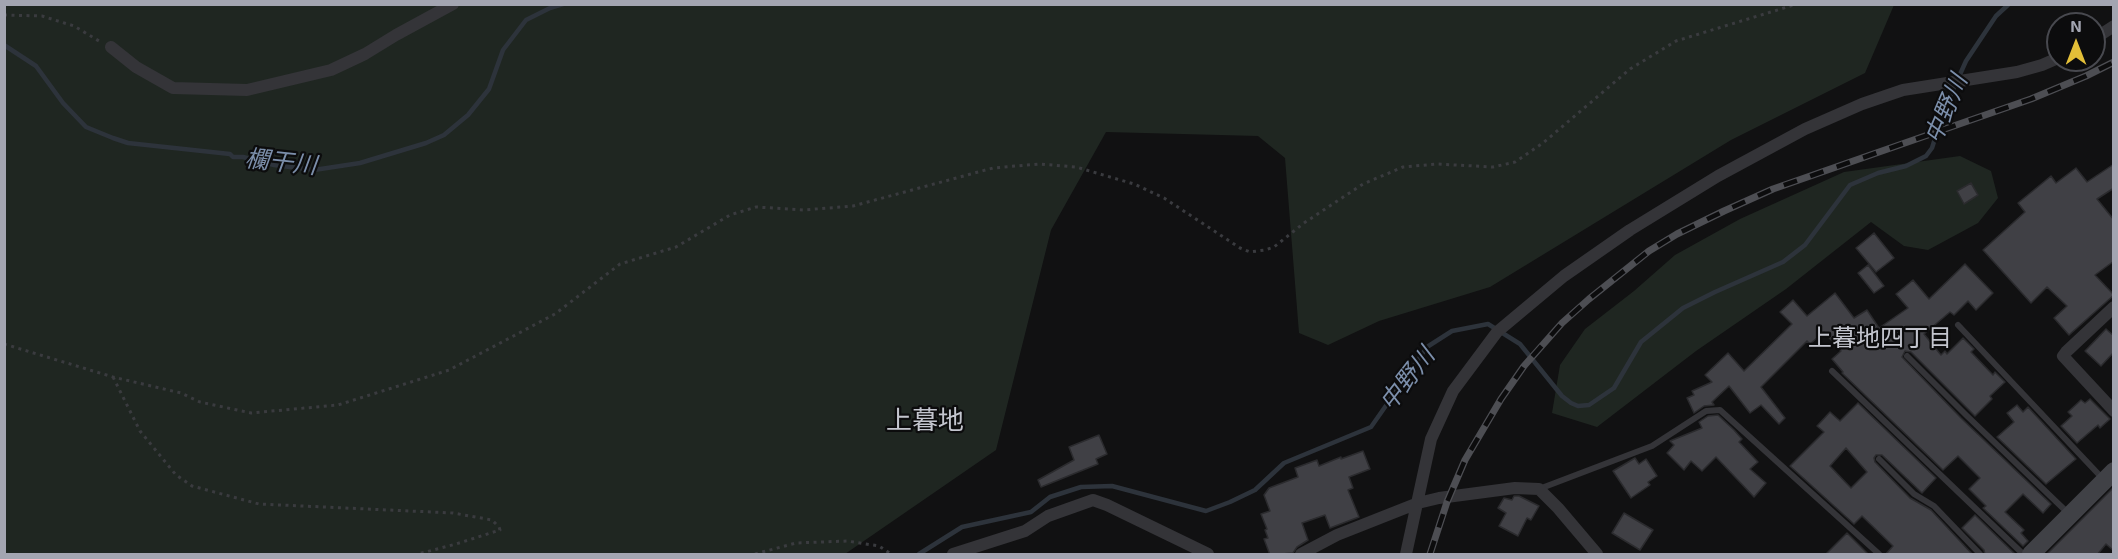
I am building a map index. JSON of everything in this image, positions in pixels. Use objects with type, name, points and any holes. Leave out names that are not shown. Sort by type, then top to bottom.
[{"type":"street","points":[[111,47],[136,67],[173,88],[247,90],[331,69],[365,54],[396,34],[453,4]]},
{"type":"street","points":[[1406,555],[1431,439],[1453,391],[1497,332],[1564,276],[1630,230],[1718,176],[1805,129],[1903,90],[1939,83],[1987,78],[2046,63]]},
{"type":"street","points":[[2114,307],[2063,356],[2114,411]]},
{"type":"street","points":[[2031,555],[2109,475]]},
{"type":"street","points":[[1301,555],[1337,535],[1418,503],[1515,488],[1539,489],[1597,555]]},
{"type":"street","points":[[953,555],[1025,531],[1048,516],[1093,500],[1107,504],[1208,555]]},
{"type":"lane","points":[[1958,325],[2077,449],[2109,475]]},
{"type":"lane","points":[[1907,356],[2070,515]]},
{"type":"lane","points":[[1832,371],[2023,555]]},
{"type":"lane","points":[[1539,489],[1652,447],[1706,411],[1720,410],[1879,555]]},
{"type":"lane","points":[[1879,459],[1914,494],[1934,506],[1980,555]]},
{"type":"path","points":[[4,344],[181,393],[200,402],[251,413],[338,405],[449,370],[555,314],[620,264],[676,247],[730,215],[756,207],[804,210],[853,206],[993,168],[1039,164],[1077,167],[1122,180],[1164,198],[1240,248],[1250,252],[1265,250],[1274,247],[1304,223],[1363,184],[1403,167],[1437,164],[1493,167],[1515,162],[1543,143],[1630,69],[1676,42],[1797,4]]},
{"type":"path","points":[[4,15],[42,16],[74,26],[111,47]]},
{"type":"path","points":[[113,376],[140,431],[176,474],[192,486],[259,504],[453,513],[492,520],[500,530],[418,555]]},
{"type":"path","points":[[755,555],[796,543],[847,542],[879,546],[891,555]]},
{"type":"shaded area","points":[[4,5],[1894,5],[1865,73],[1731,140],[1490,287],[1379,321],[1328,345],[1299,333],[1285,158],[1258,136],[1106,132],[1051,230],[996,450],[845,554],[5,554]]},
{"type":"shaded area","points":[[1960,156],[1991,171],[1998,198],[1978,223],[1928,250],[1904,246],[1871,222],[1786,289],[1696,351],[1597,427],[1552,413],[1560,365],[1585,329],[1675,255],[1740,219],[1844,172]]},
{"type":"building","points":[[2114,164],[2114,188],[2097,199],[2114,220],[2114,261],[2095,275],[2114,295],[2069,335],[2054,318],[2067,306],[2047,287],[2031,303],[1983,250],[2025,212],[2018,203],[2051,176],[2056,183],[2076,168],[2087,182]]},
{"type":"building","points":[[1971,183],[1978,195],[1964,204],[1957,191]]},
{"type":"building","points":[[1874,233],[1894,258],[1876,272],[1856,248]]},
{"type":"building","points":[[1965,264],[1993,293],[1976,310],[1968,301],[1954,315],[1950,312],[1924,334],[1941,355],[1945,351],[1947,354],[1963,338],[1974,349],[1971,352],[1993,375],[1995,372],[2005,382],[1990,396],[1992,399],[1975,416],[1911,352],[1905,351],[1902,357],[1961,418],[2051,504],[2043,513],[2023,494],[2005,512],[2024,530],[2021,533],[2028,541],[2023,546],[1983,508],[1986,506],[1969,489],[1980,478],[1958,456],[1943,470],[1842,373],[1832,359],[1841,351],[1824,332],[1810,344],[1807,341],[1761,387],[1785,418],[1779,424],[1761,405],[1750,413],[1729,386],[1712,402],[1714,405],[1704,406],[1694,413],[1687,398],[1694,395],[1692,391],[1712,382],[1705,375],[1728,353],[1744,371],[1792,324],[1780,312],[1793,300],[1807,316],[1835,293],[1854,318],[1867,310],[1879,328],[1908,308],[1896,294],[1913,280],[1929,299]]},
{"type":"building","points":[[1868,265],[1884,286],[1874,293],[1858,273]]},
{"type":"building","points":[[2106,329],[2114,336],[2114,352],[2101,366],[2085,351]]},
{"type":"building","points":[[2090,399],[2110,419],[2100,428],[2098,425],[2077,443],[2061,426],[2072,416],[2068,412],[2081,400],[2085,403]]},
{"type":"building","points":[[1858,403],[1936,478],[1922,493],[1882,455],[1876,455],[1874,458],[1875,462],[1910,498],[1931,510],[1973,555],[1885,555],[1893,546],[1862,516],[1854,524],[1790,466],[1824,432],[1817,426],[1830,412],[1840,421]],"holes":[[[1846,448],[1867,472],[1851,488],[1830,466]]]},
{"type":"building","points":[[2017,405],[2023,412],[2028,407],[2076,459],[2046,484],[1997,437],[2014,422],[2007,413]]},
{"type":"building","points":[[1718,415],[1742,439],[1739,442],[1758,462],[1750,469],[1766,483],[1754,497],[1716,457],[1702,471],[1691,461],[1684,470],[1667,453],[1674,445],[1670,441],[1702,428],[1699,422],[1708,416]]},
{"type":"building","points":[[1099,435],[1107,454],[1096,459],[1098,464],[1041,487],[1038,480],[1074,460],[1069,447]]},
{"type":"building","points":[[1363,451],[1370,469],[1349,477],[1353,488],[1348,490],[1359,517],[1330,528],[1325,515],[1302,523],[1308,540],[1297,547],[1293,553],[1270,555],[1264,539],[1268,538],[1265,530],[1267,529],[1261,514],[1270,511],[1264,495],[1269,488],[1298,477],[1295,468],[1317,460],[1319,466]]},
{"type":"building","points":[[1635,458],[1639,464],[1646,459],[1657,476],[1648,482],[1650,485],[1631,498],[1613,471]]},
{"type":"building","points":[[2114,487],[2114,551],[2106,544],[2097,555],[2046,555]]},
{"type":"building","points":[[1514,496],[1519,496],[1539,506],[1531,520],[1527,518],[1518,536],[1499,526],[1506,513],[1498,508],[1504,498],[1512,500]]},
{"type":"building","points":[[1624,513],[1653,530],[1640,550],[1612,533]]},
{"type":"building","points":[[1975,515],[2016,555],[1985,555],[1984,550],[1962,528]]},
{"type":"building","points":[[1847,533],[1869,555],[1825,555]]},
{"type":"waterway","name":"欄干川","points":[[4,45],[36,66],[63,103],[86,127],[113,138],[128,143],[230,154],[233,157],[243,157],[274,165],[314,170],[360,163],[426,143],[444,135],[468,115],[489,89],[503,50],[526,20],[563,4]]},
{"type":"waterway","name":"中野川","points":[[919,554],[962,527],[1031,512],[1050,497],[1081,487],[1112,486],[1206,511],[1230,502],[1255,490],[1284,463],[1371,427],[1427,347],[1452,331],[1488,324],[1520,344],[1562,396],[1578,406],[1589,405],[1614,388],[1641,342],[1683,308],[1783,262],[1805,245],[1850,185],[1878,173],[1906,166],[1926,156],[1932,148],[1944,110],[1966,61],[1996,16],[2009,4]]},
{"type":"railway","points":[[1430,554],[1447,502],[1465,460],[1501,399],[1524,366],[1562,323],[1649,251],[1677,234],[1773,189],[2031,99],[2114,62]]},
{"type":"district","name":"上暮地四丁目","points":[[1880,338]]},
{"type":"district","name":"上暮地","points":[[925,420]]}]
